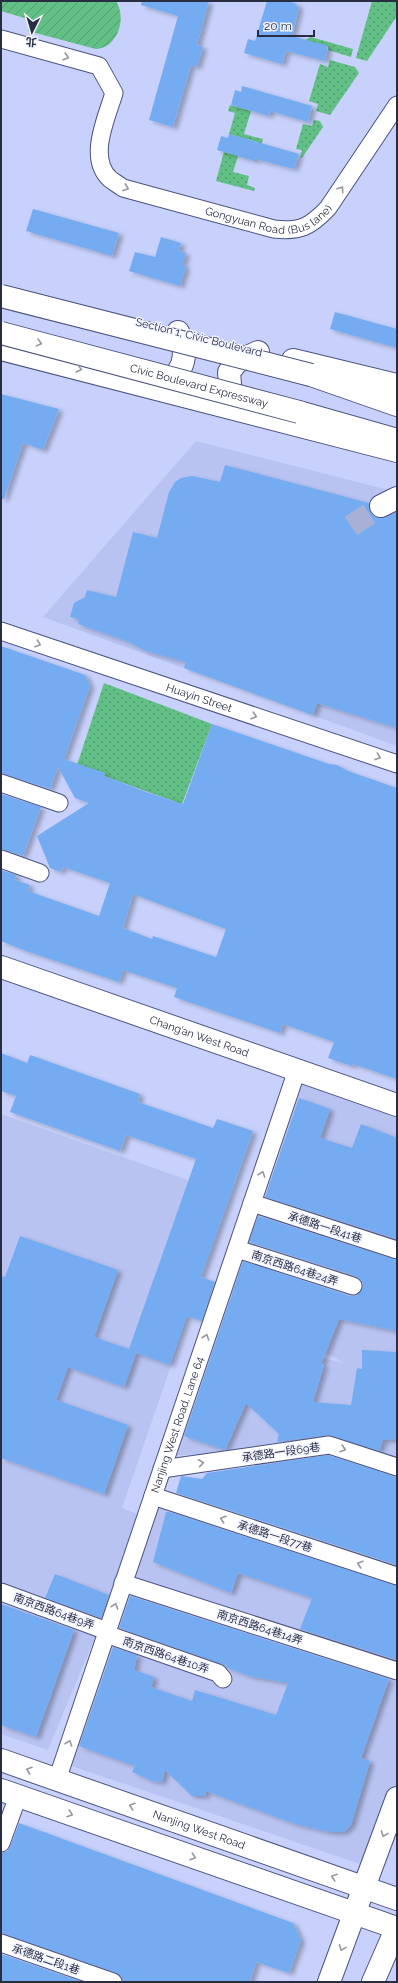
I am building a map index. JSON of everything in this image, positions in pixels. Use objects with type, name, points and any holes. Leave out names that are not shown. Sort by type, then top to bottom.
[{"type":"main road","name":"Section 1, Civic Boulevard","points":[[1,286],[178,332],[397,385]]},
{"type":"main road","points":[[1,296],[311,375],[397,394]]},
{"type":"main road","points":[[158,388],[170,382],[183,362],[185,350],[178,332]]},
{"type":"main road","name":"Civic Boulevard Expressway","points":[[1,333],[299,412],[397,440]]},
{"type":"main road","points":[[1,349],[158,388],[397,451]]},
{"type":"main road","points":[[237,409],[231,397],[229,372],[237,362],[258,352]]},
{"type":"main road","points":[[311,375],[397,405]]},
{"type":"main road","points":[[299,412],[397,428]]},
{"type":"main road","name":"Chang’an West Road","points":[[1,967],[397,1105]]},
{"type":"main road","name":"Nanjing West Road","points":[[1,1760],[397,1899]]},
{"type":"main road","points":[[10,1793],[397,1927],[373,1982]]},
{"type":"main road","points":[[329,1982],[356,1914],[397,1798]]},
{"type":"street","name":"Gongyuan Road (Bus lane)","points":[[1,39],[99,66],[114,93],[99,146],[100,162],[109,178],[123,188],[274,230],[290,231],[305,228],[318,219],[328,208],[397,105]]},
{"type":"street","name":"Huayin Street","points":[[1,631],[397,764]]},
{"type":"street","points":[[1,783],[59,803]]},
{"type":"street","points":[[1,859],[40,873]]},
{"type":"street","name":"Nanjing West Road, Lane 64","points":[[57,1780],[297,1070]]},
{"type":"street","name":"承德路一段41巷","points":[[252,1203],[397,1250]]},
{"type":"street","name":"南京西路64巷24弄","points":[[237,1249],[353,1286]]},
{"type":"street","name":"承德路一段69巷","points":[[162,1469],[329,1445],[397,1467]]},
{"type":"street","name":"承德路一段77巷","points":[[153,1496],[397,1576]]},
{"type":"street","name":"南京西路64巷14弄","points":[[123,1583],[397,1671]]},
{"type":"street","name":"南京西路64巷9弄","points":[[1,1592],[107,1632]]},
{"type":"street","name":"南京西路64巷10弄","points":[[107,1632],[218,1673],[223,1679]]},
{"type":"street","points":[[1,1843],[10,1793]]},
{"type":"street","name":"承德路二段1巷","points":[[1,1943],[113,1982]]},
{"type":"shaded area","points":[[196,441],[397,492],[397,746],[43,617]]},
{"type":"shaded area","points":[[298,1082],[397,1117],[397,1246],[256,1202]]},
{"type":"shaded area","points":[[1,1114],[230,1195],[122,1508],[142,1516],[103,1630],[1,1589]]},
{"type":"shaded area","points":[[253,1209],[397,1255],[397,1463],[344,1446],[165,1456],[208,1332],[344,1363],[330,1355],[213,1324]]},
{"type":"shaded area","points":[[154,1501],[397,1580],[397,1795],[372,1868],[60,1762]]},
{"type":"shaded area","points":[[1,1597],[97,1632],[48,1750],[1,1734]]},
{"type":"green space","points":[[1,1],[116,1],[121,16],[120,23],[115,38],[104,47],[96,49],[28,31],[31,20],[1,11]]},
{"type":"green space","points":[[372,1],[397,1],[397,16],[367,61],[356,58]]},
{"type":"green space","points":[[311,37],[353,49],[351,57],[328,50],[328,47],[305,40]]},
{"type":"green space","points":[[330,60],[355,67],[359,73],[330,115],[316,111],[318,104],[309,101],[320,64],[328,67]]},
{"type":"green space","points":[[230,105],[251,111],[244,134],[263,139],[259,151],[258,142],[229,134],[235,113],[228,111]]},
{"type":"green space","points":[[314,120],[320,121],[323,127],[302,158],[300,157],[302,150],[296,149],[303,124],[312,126]]},
{"type":"green space","points":[[225,148],[258,156],[256,161],[238,156],[233,172],[249,176],[247,185],[255,188],[254,191],[216,181]]},
{"type":"green space","points":[[104,683],[212,724],[182,804],[104,776],[105,773],[77,765]]},
{"type":"building","points":[[142,1],[209,1],[197,45],[203,47],[197,67],[191,65],[173,127],[149,120],[178,16],[141,5]]},
{"type":"building","points":[[267,1],[288,1],[297,4],[296,6],[299,7],[292,36],[328,46],[325,61],[286,51],[282,64],[244,53],[248,39],[255,41]]},
{"type":"building","points":[[242,86],[312,106],[308,122],[270,111],[269,116],[231,105],[235,90],[241,92]]},
{"type":"building","points":[[229,134],[299,154],[294,169],[256,159],[255,161],[217,150],[221,136],[228,138]]},
{"type":"building","points":[[33,209],[119,233],[112,256],[26,231]]},
{"type":"building","points":[[161,237],[181,243],[179,251],[186,253],[182,265],[186,266],[180,286],[129,271],[135,252],[155,257]]},
{"type":"building","points":[[335,312],[397,329],[397,348],[330,329]]},
{"type":"building","points":[[1,394],[59,409],[43,450],[23,443],[4,499],[1,499]]},
{"type":"building","points":[[225,465],[369,503],[370,512],[374,517],[380,518],[397,512],[397,728],[317,703],[313,715],[184,668],[186,662],[146,651],[126,641],[78,624],[79,619],[70,617],[74,603],[85,597],[87,590],[116,597],[133,532],[157,538],[169,492],[175,482],[181,478],[192,476],[220,482]]},
{"type":"building","points":[[1,646],[85,675],[90,686],[64,759],[105,773],[104,776],[149,793],[183,804],[212,724],[329,764],[337,765],[348,771],[397,788],[397,1079],[353,1064],[352,1066],[328,1058],[334,1042],[283,1024],[280,1033],[174,997],[177,988],[123,970],[119,982],[26,951],[1,941],[1,870],[17,875],[15,880],[30,885],[28,891],[99,916],[110,883],[63,867],[61,872],[50,868],[37,836],[89,803],[75,798],[58,767],[50,789],[1,773]],"holes":[[[133,894],[226,929],[216,957],[153,936],[152,939],[123,928]]]},
{"type":"building","points":[[1,794],[41,807],[23,856],[1,849]]},
{"type":"building","points":[[1,1053],[27,1063],[30,1055],[140,1094],[138,1102],[213,1128],[217,1119],[253,1131],[201,1277],[215,1282],[202,1321],[187,1316],[170,1365],[136,1353],[124,1387],[68,1367],[56,1400],[128,1425],[104,1494],[1,1458],[1,1276],[5,1277],[20,1236],[118,1270],[94,1337],[129,1349],[196,1159],[126,1135],[120,1151],[10,1112],[16,1096],[1,1091]]},
{"type":"building","points":[[299,1098],[330,1109],[320,1138],[352,1148],[361,1124],[397,1138],[397,1239],[265,1197]]},
{"type":"building","points":[[258,1216],[397,1260],[397,1331],[339,1319],[321,1364],[324,1365],[313,1402],[351,1405],[357,1368],[362,1369],[362,1350],[397,1352],[397,1439],[383,1440],[379,1451],[328,1435],[277,1442],[279,1434],[246,1403],[225,1450],[184,1436],[243,1261],[350,1296],[356,1296],[362,1289],[363,1284],[356,1276],[249,1242]]},
{"type":"building","points":[[328,1455],[397,1477],[397,1565],[176,1493],[181,1476],[202,1479],[207,1473]]},
{"type":"building","points":[[166,1512],[170,1512],[397,1586],[397,1660],[300,1629],[312,1598],[238,1573],[231,1593],[153,1562]]},
{"type":"building","points":[[55,1574],[109,1595],[101,1618],[45,1598]]},
{"type":"building","points":[[130,1596],[389,1679],[361,1758],[370,1761],[351,1825],[344,1832],[329,1832],[295,1824],[206,1791],[205,1796],[192,1796],[165,1770],[162,1782],[152,1781],[132,1772],[135,1766],[79,1746],[113,1647],[142,1657],[137,1656],[134,1670],[154,1677],[151,1687],[192,1701],[195,1690],[276,1715],[288,1683],[249,1676],[221,1664],[119,1628]]},
{"type":"building","points":[[1,1604],[74,1630],[36,1737],[1,1725]]},
{"type":"building","points":[[19,1823],[293,1923],[301,1940],[289,1973],[256,1962],[250,1982],[123,1982],[121,1976],[116,1973],[1,1933],[1,1853],[7,1851],[10,1847]]},
{"type":"building","points":[[1,1954],[83,1982],[1,1982]]},
{"type":"tunnel","points":[[351,526],[381,506]]}]
